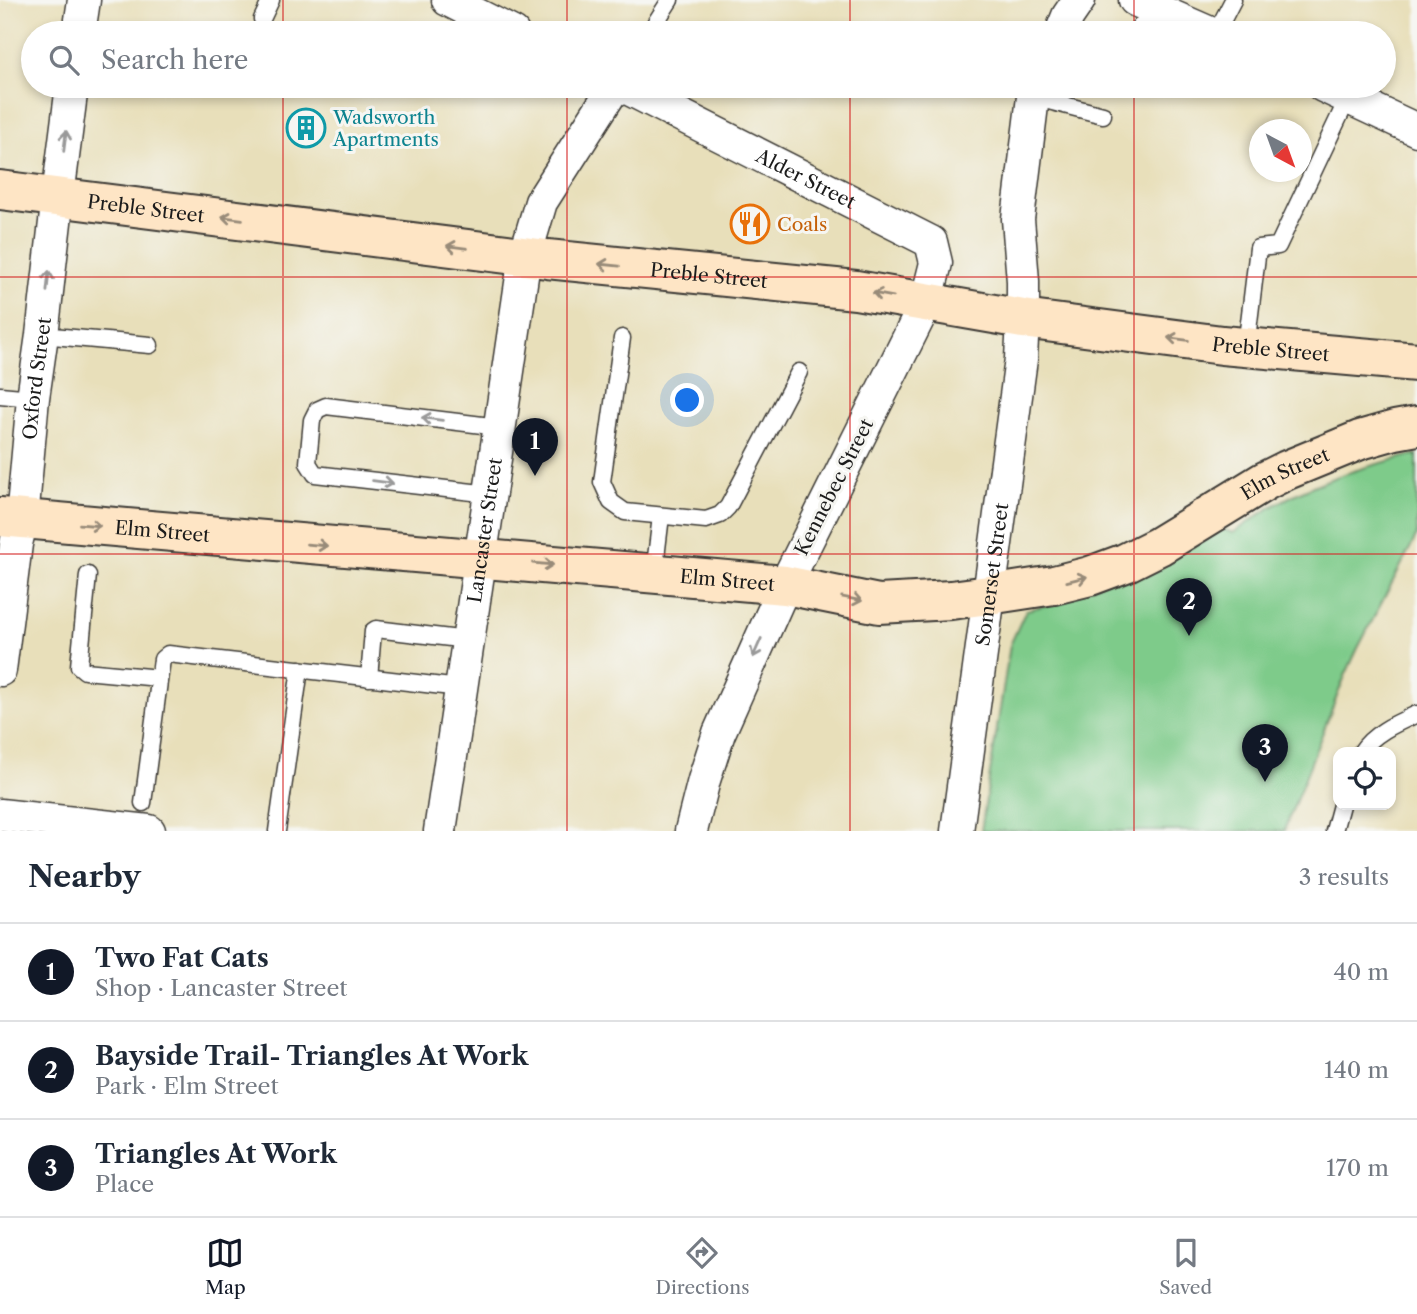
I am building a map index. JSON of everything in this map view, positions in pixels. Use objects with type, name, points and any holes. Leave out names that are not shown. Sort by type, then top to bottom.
[{"type":"main road","name":"Preble Street","points":[[0,190],[525,256],[856,290],[1023,318],[1246,347],[1417,362]]},
{"type":"main road","name":"Elm Street","points":[[11,518],[785,585],[879,604],[951,600],[1055,585],[1125,563],[1159,546],[1287,470],[1360,440],[1417,426]]},
{"type":"street","points":[[81,21],[84,0]]},
{"type":"street","points":[[448,0],[489,21]]},
{"type":"street","points":[[1066,21],[1079,0]]},
{"type":"street","points":[[1146,5],[1183,21]]},
{"type":"street","name":"Oxford Street","points":[[0,670],[16,544],[11,518],[42,335],[70,98]]},
{"type":"street","name":"Lancaster Street","points":[[440,831],[525,256],[541,202],[607,98]]},
{"type":"street","name":"Alder Street","points":[[647,98],[931,242],[936,263],[926,303]]},
{"type":"street","points":[[1023,318],[1018,219],[1035,98]]},
{"type":"street","points":[[1349,98],[1417,130]]},
{"type":"street","name":"Kennebec Street","points":[[691,831],[719,733],[785,585],[926,303]]},
{"type":"street","name":"Somerset Street","points":[[957,831],[1021,359],[1023,318]]},
{"type":"street","points":[[0,816],[146,817]]},
{"type":"lane","points":[[262,19],[271,0]]},
{"type":"lane","points":[[657,21],[670,0]]},
{"type":"lane","points":[[1222,21],[1233,0]]},
{"type":"lane","points":[[1139,21],[1146,5]]},
{"type":"lane","points":[[1055,98],[1102,115]]},
{"type":"lane","points":[[1246,347],[1258,248],[1278,246],[1334,98]]},
{"type":"lane","points":[[42,335],[150,345]]},
{"type":"lane","points":[[622,338],[602,482],[611,502],[625,512],[706,520],[720,515],[728,507],[799,372]]},
{"type":"lane","points":[[0,395],[33,398]]},
{"type":"lane","points":[[490,494],[315,474],[308,463],[312,420],[317,410],[326,406],[499,427]]},
{"type":"lane","points":[[654,574],[662,516]]},
{"type":"lane","points":[[88,575],[79,666],[85,671],[159,678]]},
{"type":"lane","points":[[369,678],[373,631],[376,629],[467,640]]},
{"type":"lane","points":[[146,817],[159,678],[162,659],[168,654],[460,688]]},
{"type":"lane","points":[[277,831],[300,669]]},
{"type":"lane","points":[[1364,747],[1368,741],[1417,713]]},
{"type":"lane","points":[[1334,831],[1340,810]]},
{"type":"green space","points":[[1417,454],[1417,535],[1345,676],[1284,831],[981,831],[1010,645],[1026,610],[1056,603],[1222,529],[1233,533],[1277,504],[1332,478]]},
{"type":"place","name":"Wadsworth Apartments","points":[[306,128]]},
{"type":"place","name":"Coals","points":[[750,224]]},
{"type":"place","name":"Two Fat Cats","points":[[535,476]]},
{"type":"place","name":"Bayside Trail- Triangles At Work","points":[[1189,636]]},
{"type":"place","name":"Triangles At Work","points":[[1265,782]]}]
